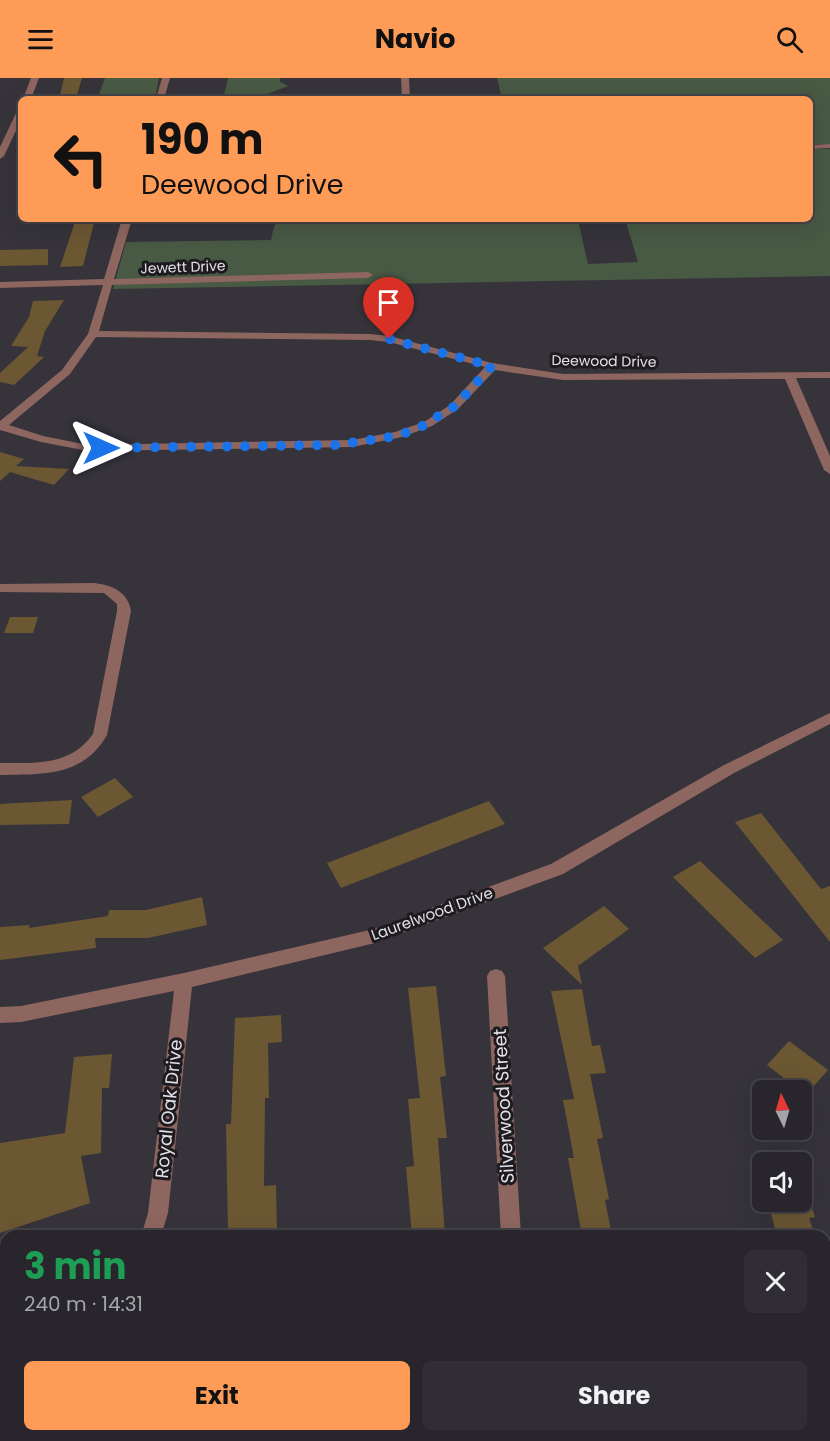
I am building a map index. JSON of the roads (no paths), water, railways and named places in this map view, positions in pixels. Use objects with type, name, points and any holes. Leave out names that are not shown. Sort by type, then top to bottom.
[{"type":"street","points":[[28,96],[35,78]]},
{"type":"street","points":[[161,96],[166,78]]},
{"type":"street","points":[[405,78],[406,96]]},
{"type":"street","points":[[0,156],[18,117]]},
{"type":"street","points":[[813,147],[830,146]]},
{"type":"street","points":[[0,427],[66,372],[93,334],[126,222]]},
{"type":"street","name":"Jewett Drive","points":[[0,285],[109,284],[179,279],[368,275]]},
{"type":"street","name":"Deewood Drive","points":[[93,334],[370,337],[389,339],[492,366],[563,377],[830,375]]},
{"type":"street","points":[[0,427],[41,439],[88,448],[326,445],[362,442],[397,436],[438,418],[455,406],[492,366]]},
{"type":"street","points":[[789,375],[830,470]]},
{"type":"street","points":[[0,411],[13,416]]},
{"type":"street","points":[[0,588],[94,587],[108,589],[118,595],[123,602],[124,611],[100,735],[93,748],[80,759],[61,767],[0,769]]},
{"type":"street","name":"Laurelwood Drive","points":[[0,1015],[21,1014],[183,981],[375,936],[557,869],[729,769],[830,718]]},
{"type":"street","name":"Silverwood Street","points":[[496,976],[512,1230]]},
{"type":"street","name":"Royal Oak Drive","points":[[153,1230],[158,1213],[183,981]]}]
